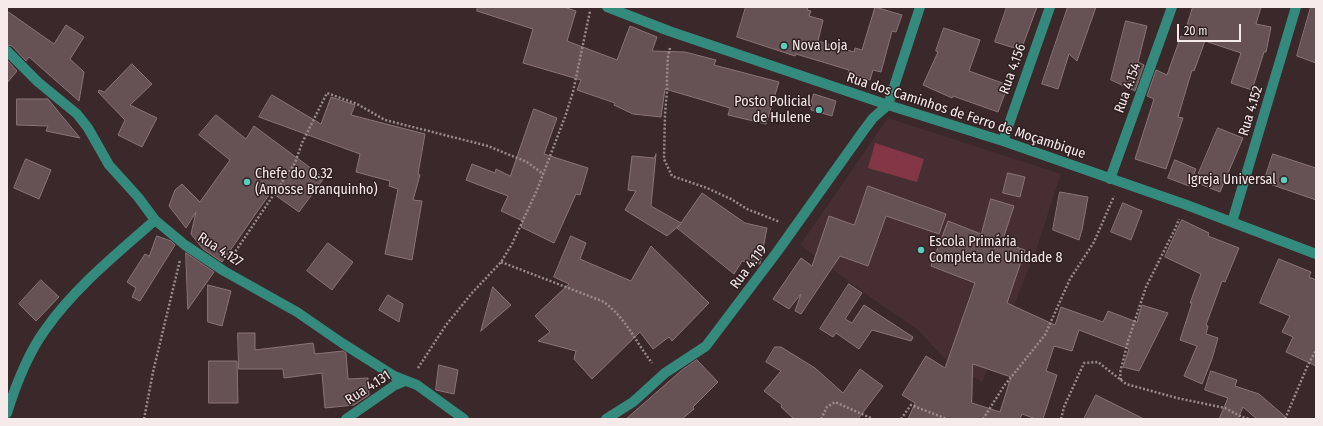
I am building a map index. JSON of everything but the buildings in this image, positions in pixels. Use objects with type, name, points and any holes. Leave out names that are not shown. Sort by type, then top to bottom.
[{"type":"street","name":"Rua dos Caminhos de Ferro de Moçambique","points":[[607,7],[669,30],[888,105],[1002,141],[1184,204],[1316,254]]},
{"type":"street","points":[[888,105],[920,7]]},
{"type":"street","name":"Rua 4.156","points":[[1002,141],[1050,7]]},
{"type":"street","name":"Rua 4.154","points":[[1110,179],[1172,7]]},
{"type":"street","name":"Rua 4.152","points":[[1232,222],[1296,7]]},
{"type":"street","name":"Rua 4.127","points":[[7,51],[38,82],[77,114],[88,128],[109,166],[138,197],[155,220],[185,245],[224,271],[297,312],[394,376],[417,385],[464,419]]},
{"type":"street","name":"Rua 4.119","points":[[606,419],[633,402],[665,373],[706,346],[794,230],[873,118],[888,105]]},
{"type":"street","points":[[7,413],[23,369],[45,330],[76,293],[155,220]]},
{"type":"street","name":"Rua 4.131","points":[[346,419],[390,389],[405,381]]},
{"type":"path","points":[[405,381],[414,373],[446,325],[472,293],[501,262],[512,244],[543,174],[573,92],[591,7]]},
{"type":"path","points":[[669,30],[672,41],[668,56],[664,159],[672,176],[732,199],[747,209],[778,220],[794,230]]},
{"type":"path","points":[[224,271],[272,195],[283,182],[295,163],[302,143],[327,92],[357,104],[385,120],[488,146],[527,162],[543,174]]},
{"type":"path","points":[[983,419],[1004,386],[1046,335],[1070,279],[1094,242],[1115,195],[1123,183]]},
{"type":"path","points":[[1120,380],[1120,373],[1128,341],[1146,287],[1175,229],[1184,204]]},
{"type":"path","points":[[144,419],[156,357],[179,262],[185,245]]},
{"type":"path","points":[[501,262],[609,306],[622,320],[649,359],[665,373]]},
{"type":"path","points":[[1284,419],[1306,367],[1316,350]]},
{"type":"path","points":[[1061,419],[1064,407],[1084,363],[1098,362],[1126,384],[1177,398],[1224,408],[1249,419]]},
{"type":"path","points":[[821,419],[827,407],[836,402],[873,419]]},
{"type":"path","points":[[902,419],[911,405],[947,419]]},
{"type":"shaded area","name":"Escola Primária Completa de Unidade 8","points":[[888,118],[1061,174],[1034,256],[982,382],[945,359],[918,330],[800,245]]},
{"type":"shaded area","points":[[875,143],[924,159],[917,182],[868,168]]},
{"type":"place","name":"Nova Loja","points":[[784,46]]},
{"type":"place","name":"Posto Policial de Hulene","points":[[819,110]]},
{"type":"place","name":"Igreja Universal","points":[[1284,180]]},
{"type":"place","name":"Chefe do Q.32 (Amosse Branquinho)","points":[[247,182]]},
{"type":"place","name":"Escola Primária Completa de Unidade 8","points":[[921,250]]}]
